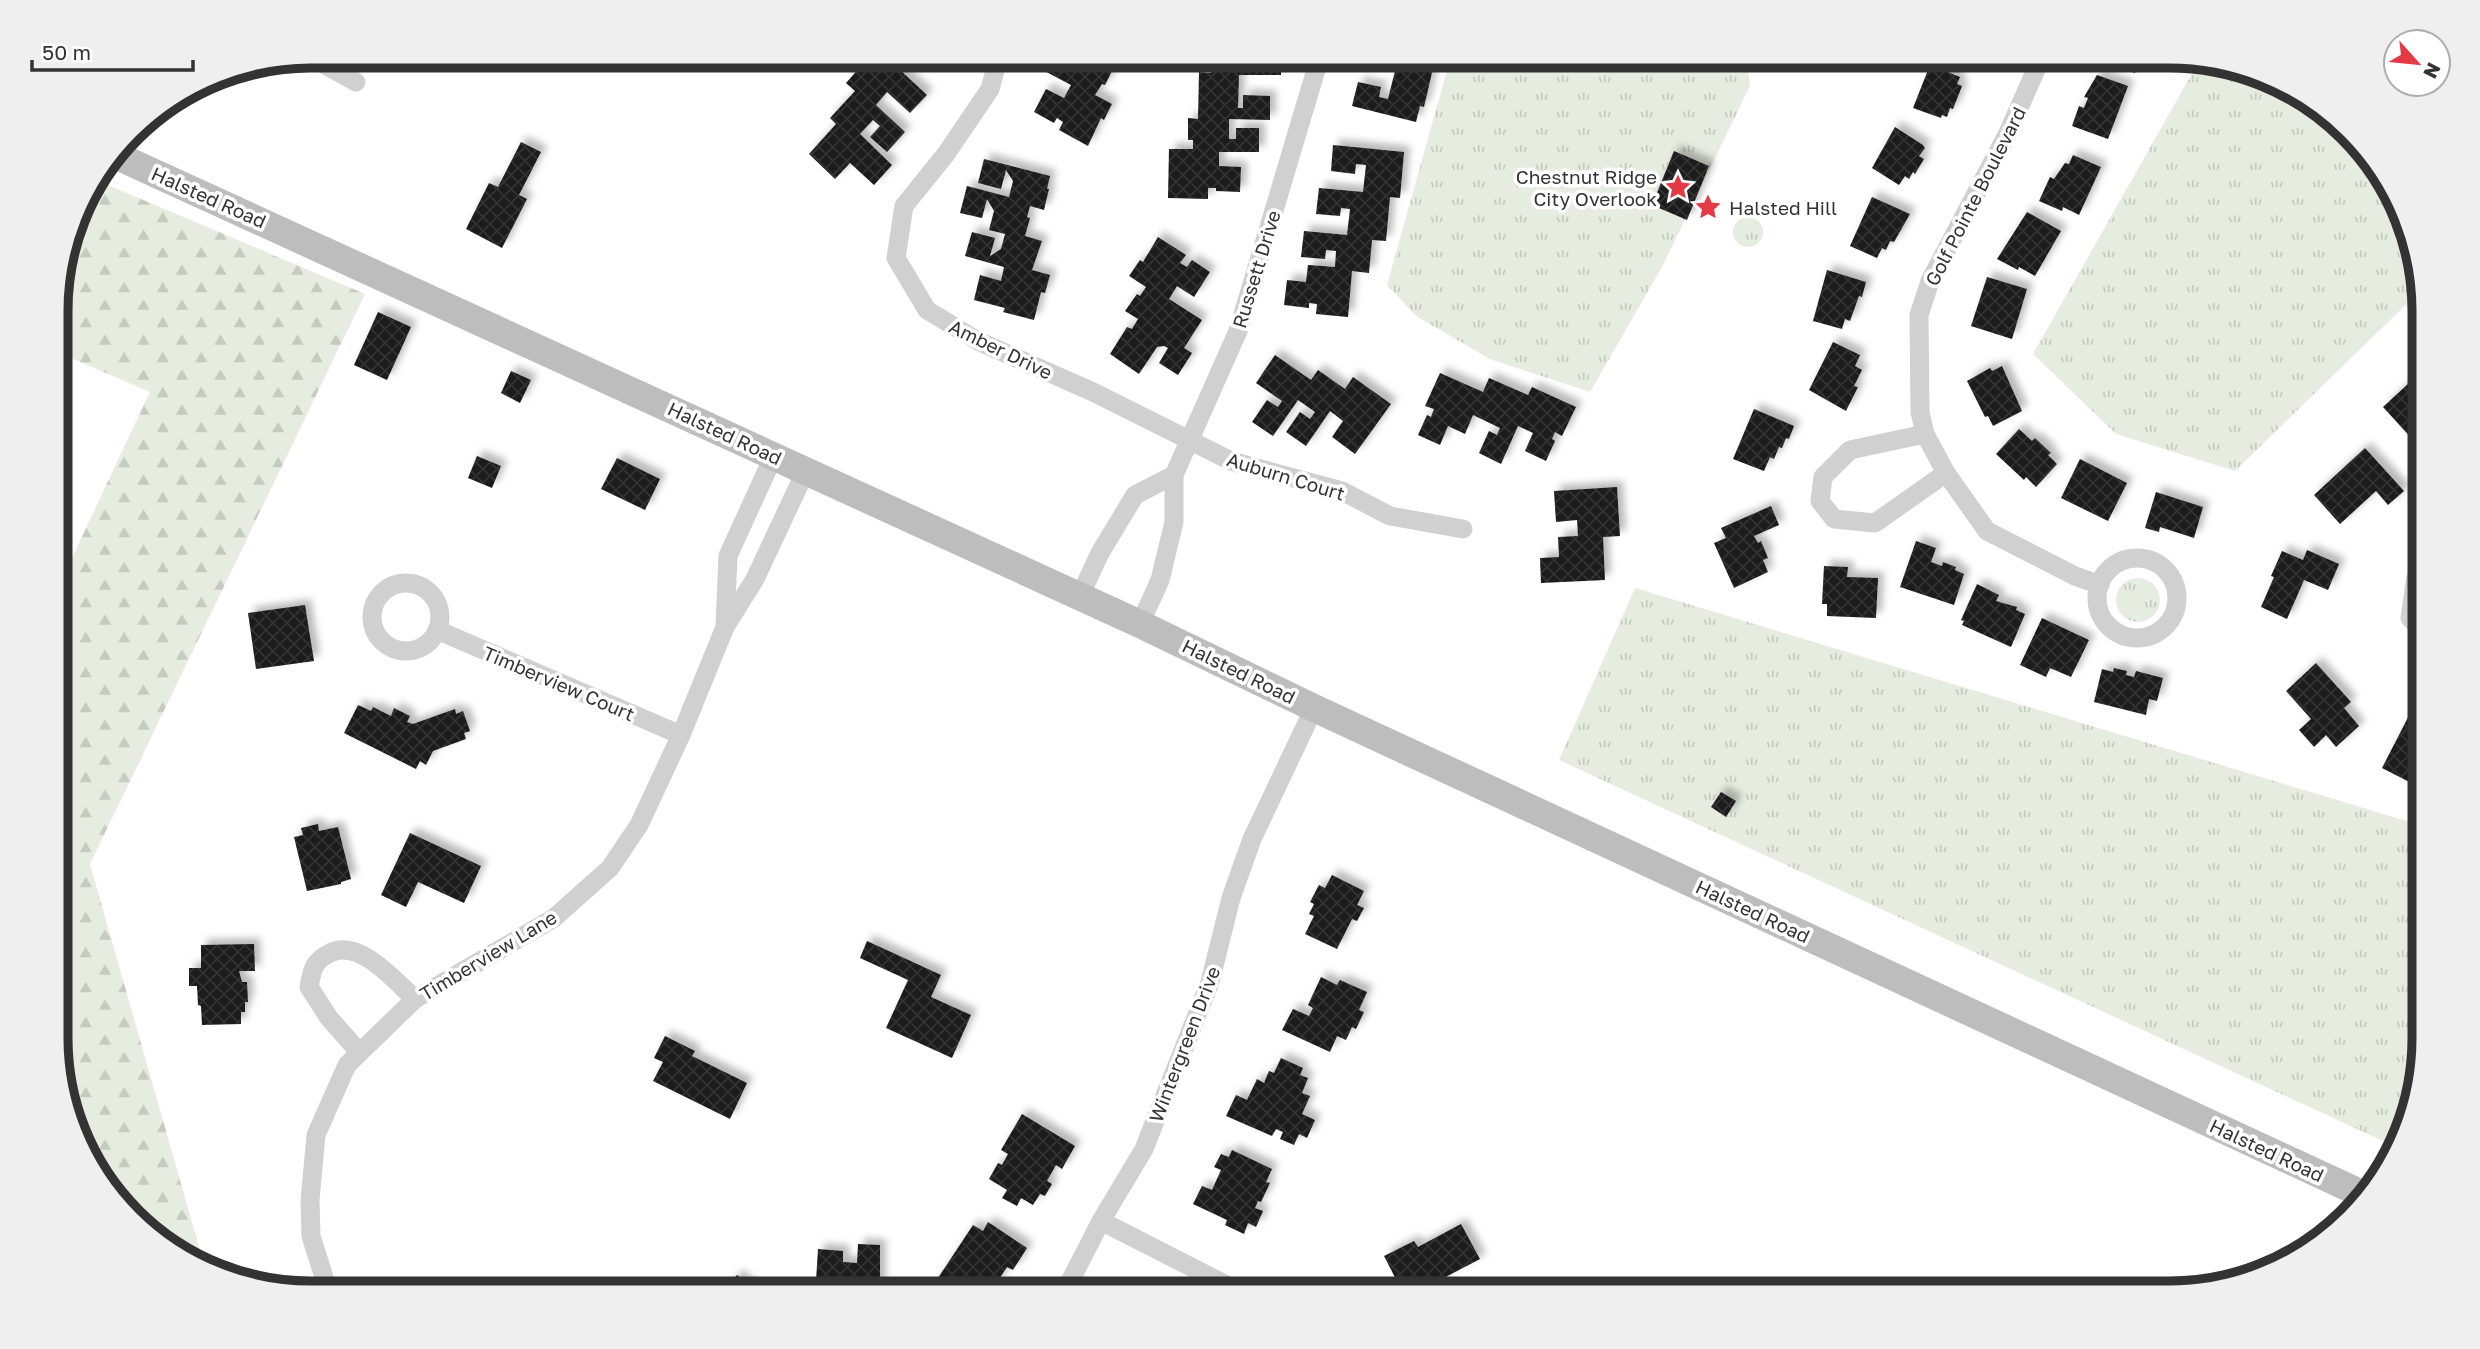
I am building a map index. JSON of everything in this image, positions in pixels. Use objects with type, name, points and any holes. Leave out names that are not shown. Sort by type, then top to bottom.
[{"type":"street","points":[[331,68],[356,82]]},
{"type":"street","name":"Amber Drive","points":[[996,68],[990,89],[946,155],[904,206],[895,258],[927,310],[952,327],[1190,440]]},
{"type":"street","name":"Russett Drive","points":[[1140,624],[1160,580],[1174,522],[1174,475],[1238,331],[1317,68]]},
{"type":"street","name":"Golf Pointe Boulevard","points":[[2037,68],[2007,135],[1930,281],[1919,315],[1920,412],[1925,435],[1946,473],[1987,531],[2075,576],[2100,585]]},
{"type":"street","name":"Halsted Road","points":[[127,153],[2356,1192]]},
{"type":"street","points":[[1925,435],[1850,450],[1823,477],[1820,502],[1834,519],[1875,523],[1946,473]]},
{"type":"street","name":"Auburn Court","points":[[1190,440],[1231,461],[1342,491],[1390,516],[1463,529]]},
{"type":"street","name":"Timberview Lane","points":[[725,626],[728,556],[774,455]]},
{"type":"street","name":"Timberview Lane","points":[[325,1281],[311,1236],[310,1200],[316,1135],[347,1065],[415,999],[554,918],[610,868],[639,825],[681,735],[725,626],[755,579],[806,470]]},
{"type":"street","points":[[1080,596],[1100,553],[1135,495],[1174,475]]},
{"type":"street","points":[[2127,559],[2152,561],[2171,577],[2176,589],[2174,614],[2158,633],[2134,638],[2122,635],[2112,629],[2099,609],[2097,597],[2100,585],[2106,573],[2127,559]]},
{"type":"street","name":"Timberview Court","points":[[437,630],[681,735]]},
{"type":"street","name":"Wintergreen Drive","points":[[1070,1281],[1101,1221],[1144,1149],[1210,982],[1231,898],[1252,839],[1314,708]]},
{"type":"street","points":[[359,1052],[328,1018],[309,987],[312,966],[337,949],[351,950],[365,955],[415,999]]},
{"type":"street","points":[[1101,1221],[1218,1281]]},
{"type":"green space","points":[[1448,68],[1748,68],[1750,86],[1662,267],[1590,392],[1490,359],[1416,316],[1387,285]]},
{"type":"green space","points":[[2194,70],[2232,77],[2277,93],[2329,128],[2362,163],[2379,190],[2393,218],[2403,248],[2411,299],[2235,471],[2116,434],[2033,354]]},
{"type":"green space","points":[[105,184],[365,294],[90,864],[201,1255],[151,1221],[128,1198],[109,1173],[93,1146],[81,1116],[70,1070],[68,1038],[69,565],[150,392],[69,357],[69,295],[73,263],[81,233]]},
{"type":"green space","points":[[1748,217],[1754,218],[1762,226],[1762,238],[1754,246],[1748,247],[1742,246],[1734,238],[1733,232],[1734,226],[1742,218]]},
{"type":"green space","points":[[2138,578],[2154,584],[2160,600],[2154,616],[2138,622],[2122,616],[2116,600],[2122,584]]},
{"type":"green space","points":[[1635,588],[2412,823],[2410,1070],[2399,1116],[2388,1143],[1559,760]]},
{"type":"building","points":[[859,68],[898,68],[927,95],[910,113],[887,92],[876,105],[905,132],[887,152],[870,137],[880,126],[873,120],[860,134],[892,165],[874,185],[850,163],[835,179],[809,154],[836,124],[830,118],[855,91],[846,83]]},
{"type":"building","points":[[1039,68],[1061,68],[1059,71],[1067,68],[1113,69],[1105,85],[1102,84],[1095,95],[1112,104],[1104,120],[1101,118],[1088,146],[1059,130],[1063,122],[1057,118],[1054,123],[1034,112],[1046,89],[1064,98],[1071,85]]},
{"type":"building","points":[[1211,68],[1281,68],[1281,75],[1239,75],[1238,108],[1243,108],[1243,95],[1270,96],[1270,120],[1229,119],[1229,139],[1236,139],[1236,128],[1259,128],[1259,152],[1219,152],[1219,166],[1241,167],[1240,192],[1208,188],[1208,199],[1168,198],[1169,149],[1193,149],[1193,140],[1188,140],[1188,118],[1198,119],[1199,72],[1211,73]]},
{"type":"building","points":[[1382,68],[1433,68],[1424,107],[1420,106],[1416,122],[1352,106],[1358,82],[1381,87],[1379,97],[1388,99],[1395,71]]},
{"type":"building","points":[[1929,68],[1938,68],[1960,77],[1957,84],[1962,86],[1947,117],[1942,115],[1941,118],[1913,108]]},
{"type":"building","points":[[2122,68],[2137,68],[2135,73]]},
{"type":"building","points":[[2097,75],[2128,86],[2108,139],[2072,126],[2079,106],[2084,108],[2088,98],[2084,97]]},
{"type":"building","points":[[1895,127],[1925,148],[1919,156],[1924,159],[1915,174],[1913,172],[1909,179],[1905,176],[1899,185],[1872,168]]},
{"type":"building","points":[[521,142],[541,152],[519,195],[527,199],[502,248],[466,229],[489,183],[498,187]]},
{"type":"building","points":[[1333,145],[1404,152],[1400,198],[1390,197],[1386,241],[1372,240],[1369,273],[1352,271],[1348,317],[1316,314],[1317,304],[1309,303],[1309,308],[1284,305],[1287,280],[1306,282],[1308,265],[1335,267],[1336,251],[1326,250],[1325,259],[1301,257],[1304,231],[1347,235],[1350,209],[1341,208],[1340,216],[1316,214],[1319,188],[1363,192],[1366,165],[1356,164],[1355,174],[1331,171]]},
{"type":"building","points":[[1674,151],[1709,166],[1687,220],[1652,205]]},
{"type":"building","points":[[2073,155],[2101,167],[2079,215],[2063,207],[2062,211],[2039,201],[2050,177],[2054,179],[2065,163],[2069,164]]},
{"type":"building","points":[[984,159],[1050,176],[1044,210],[1030,206],[1027,217],[1030,218],[1025,236],[1042,241],[1032,270],[1050,275],[1045,293],[1041,292],[1034,320],[1003,312],[1005,308],[974,300],[980,275],[1001,281],[1004,267],[965,256],[972,232],[995,238],[990,256],[1001,249],[1005,234],[989,230],[994,211],[987,199],[982,218],[960,213],[967,186],[1009,197],[1013,181],[1006,170],[1001,189],[978,183]]},
{"type":"building","points":[[1872,197],[1910,214],[1894,242],[1890,241],[1886,250],[1882,248],[1877,258],[1850,246]]},
{"type":"building","points":[[2027,212],[2061,231],[2035,276],[1997,259]]},
{"type":"building","points":[[1158,237],[1186,255],[1180,263],[1187,267],[1192,260],[1210,272],[1194,297],[1177,286],[1169,299],[1202,320],[1184,348],[1192,353],[1178,375],[1159,363],[1168,348],[1164,346],[1157,347],[1139,374],[1110,354],[1127,327],[1132,329],[1138,319],[1125,311],[1137,294],[1140,296],[1146,287],[1129,276],[1140,260],[1143,262]]},
{"type":"building","points":[[1827,270],[1866,282],[1850,321],[1845,319],[1842,329],[1813,321]]},
{"type":"building","points":[[1987,277],[2027,289],[2012,339],[1971,326]]},
{"type":"building","points":[[378,312],[411,327],[387,380],[354,365]]},
{"type":"building","points":[[1833,342],[1860,355],[1855,366],[1862,370],[1854,386],[1858,387],[1846,411],[1809,390]]},
{"type":"building","points":[[1275,355],[1311,380],[1318,370],[1345,389],[1353,377],[1391,404],[1355,454],[1332,437],[1343,421],[1330,411],[1306,446],[1286,432],[1300,412],[1310,419],[1315,412],[1298,400],[1273,436],[1252,422],[1267,400],[1278,407],[1282,401],[1256,383]]},
{"type":"building","points":[[2002,366],[2022,411],[1993,426],[1988,416],[1985,417],[1967,381],[1990,368],[1992,371]]},
{"type":"building","points":[[511,371],[531,380],[520,403],[501,393]]},
{"type":"building","points":[[1440,373],[1483,392],[1489,378],[1528,395],[1532,387],[1576,407],[1562,436],[1555,432],[1552,439],[1555,441],[1546,461],[1525,451],[1533,433],[1518,426],[1501,464],[1479,453],[1489,431],[1497,435],[1500,428],[1473,415],[1465,434],[1448,426],[1440,445],[1418,435],[1427,415],[1431,417],[1434,409],[1425,406]]},
{"type":"building","points":[[2412,380],[2412,439],[2383,407]]},
{"type":"building","points":[[1754,409],[1794,426],[1789,439],[1786,438],[1782,448],[1779,447],[1774,459],[1770,457],[1764,471],[1733,459]]},
{"type":"building","points":[[2019,429],[2032,441],[2035,438],[2051,453],[2048,455],[2057,464],[2036,487],[2026,477],[2024,480],[1996,454]]},
{"type":"building","points":[[2365,448],[2404,491],[2388,505],[2376,491],[2340,524],[2314,495]]},
{"type":"building","points":[[477,456],[501,466],[492,488],[468,478]]},
{"type":"building","points":[[617,458],[660,479],[645,510],[601,489]]},
{"type":"building","points":[[2080,459],[2127,483],[2108,521],[2061,498]]},
{"type":"building","points":[[1617,487],[1620,536],[1603,537],[1605,580],[1541,583],[1540,558],[1559,557],[1558,537],[1578,536],[1577,520],[1556,522],[1554,491]]},
{"type":"building","points":[[2156,492],[2203,507],[2194,538],[2160,527],[2159,532],[2145,528]]},
{"type":"building","points":[[1771,506],[1779,525],[1754,536],[1758,543],[1761,541],[1768,558],[1763,560],[1768,572],[1734,588],[1714,543],[1726,538],[1721,528]]},
{"type":"building","points":[[1916,541],[1936,548],[1931,562],[1942,566],[1943,562],[1956,567],[1955,570],[1964,574],[1954,605],[1900,587]]},
{"type":"building","points":[[2307,550],[2339,564],[2328,590],[2304,580],[2287,619],[2261,607],[2282,551],[2303,560]]},
{"type":"building","points":[[1824,566],[1848,567],[1847,577],[1878,578],[1876,618],[1827,616],[1827,604],[1822,604]]},
{"type":"building","points":[[1977,584],[1999,595],[1996,601],[2017,607],[2016,610],[2025,614],[2011,647],[1962,625],[1964,621],[1961,620]]},
{"type":"building","points":[[305,605],[314,661],[256,669],[248,613]]},
{"type":"building","points":[[2042,618],[2089,640],[2071,677],[2050,668],[2046,677],[2020,665]]},
{"type":"building","points":[[2316,663],[2351,702],[2344,708],[2359,726],[2336,747],[2326,735],[2314,747],[2299,730],[2311,719],[2286,691]]},
{"type":"building","points":[[2114,668],[2127,671],[2126,675],[2134,677],[2136,671],[2163,678],[2157,701],[2149,699],[2146,715],[2094,702],[2102,669],[2113,672]]},
{"type":"building","points":[[358,705],[371,711],[373,707],[391,716],[394,708],[410,716],[407,722],[413,724],[455,709],[456,714],[463,711],[470,731],[464,733],[466,739],[433,751],[426,765],[420,761],[416,769],[344,733]]},
{"type":"building","points":[[2412,710],[2412,783],[2382,768]]},
{"type":"building","points":[[1721,792],[1736,801],[1726,817],[1711,807]]},
{"type":"building","points":[[318,824],[319,831],[338,827],[351,879],[341,884],[307,891],[294,837],[303,835],[301,828]]},
{"type":"building","points":[[410,833],[481,866],[464,903],[418,882],[406,907],[381,895]]},
{"type":"building","points":[[1332,875],[1364,891],[1357,905],[1364,908],[1357,921],[1352,919],[1337,949],[1305,934],[1314,916],[1309,914],[1314,904],[1310,902],[1319,885],[1325,888]]},
{"type":"building","points":[[867,941],[941,975],[931,997],[971,1015],[952,1058],[886,1028],[908,980],[860,958]]},
{"type":"building","points":[[254,944],[255,971],[239,971],[242,982],[247,982],[248,1002],[245,1002],[245,1012],[241,1012],[241,1024],[202,1025],[197,986],[189,986],[189,968],[201,968],[201,945]]},
{"type":"building","points":[[1321,977],[1337,985],[1340,980],[1367,992],[1359,1010],[1364,1012],[1356,1029],[1352,1027],[1346,1040],[1337,1036],[1330,1052],[1282,1030],[1293,1009],[1309,1016],[1313,1008],[1308,1005]]},
{"type":"building","points":[[665,1036],[695,1051],[692,1056],[747,1083],[730,1119],[653,1081],[663,1062],[654,1058]]},
{"type":"building","points":[[1281,1058],[1303,1068],[1300,1075],[1308,1078],[1302,1093],[1310,1096],[1302,1114],[1315,1120],[1307,1138],[1299,1134],[1294,1145],[1280,1139],[1283,1132],[1276,1129],[1272,1136],[1226,1116],[1236,1095],[1247,1100],[1257,1079],[1264,1083],[1269,1071],[1274,1073]]},
{"type":"building","points":[[1022,1114],[1075,1146],[1062,1169],[1056,1165],[1047,1181],[1052,1184],[1045,1196],[1040,1194],[1033,1205],[1021,1198],[1017,1206],[1002,1198],[1007,1190],[989,1179],[998,1163],[1002,1165],[1008,1154],[1001,1150]]},
{"type":"building","points":[[1232,1150],[1272,1169],[1266,1182],[1270,1183],[1255,1208],[1263,1211],[1256,1227],[1248,1223],[1244,1234],[1225,1225],[1227,1220],[1193,1204],[1202,1186],[1212,1190],[1221,1170],[1214,1167],[1221,1154],[1229,1157]]},
{"type":"building","points":[[988,1222],[1027,1248],[1013,1270],[1007,1267],[998,1281],[936,1281],[973,1225],[983,1231]]},
{"type":"building","points":[[1461,1224],[1480,1259],[1439,1280],[1397,1280],[1384,1256],[1414,1241],[1418,1247]]},
{"type":"building","points":[[858,1244],[880,1245],[880,1281],[816,1281],[818,1249],[843,1251],[843,1262],[857,1263]]},
{"type":"building","points":[[737,1275],[744,1281],[733,1281]]},
{"type":"place","name":"Chestnut Ridge City Overlook","points":[[1678,187]]},
{"type":"place","name":"Halsted Hill","points":[[1708,207]]}]
